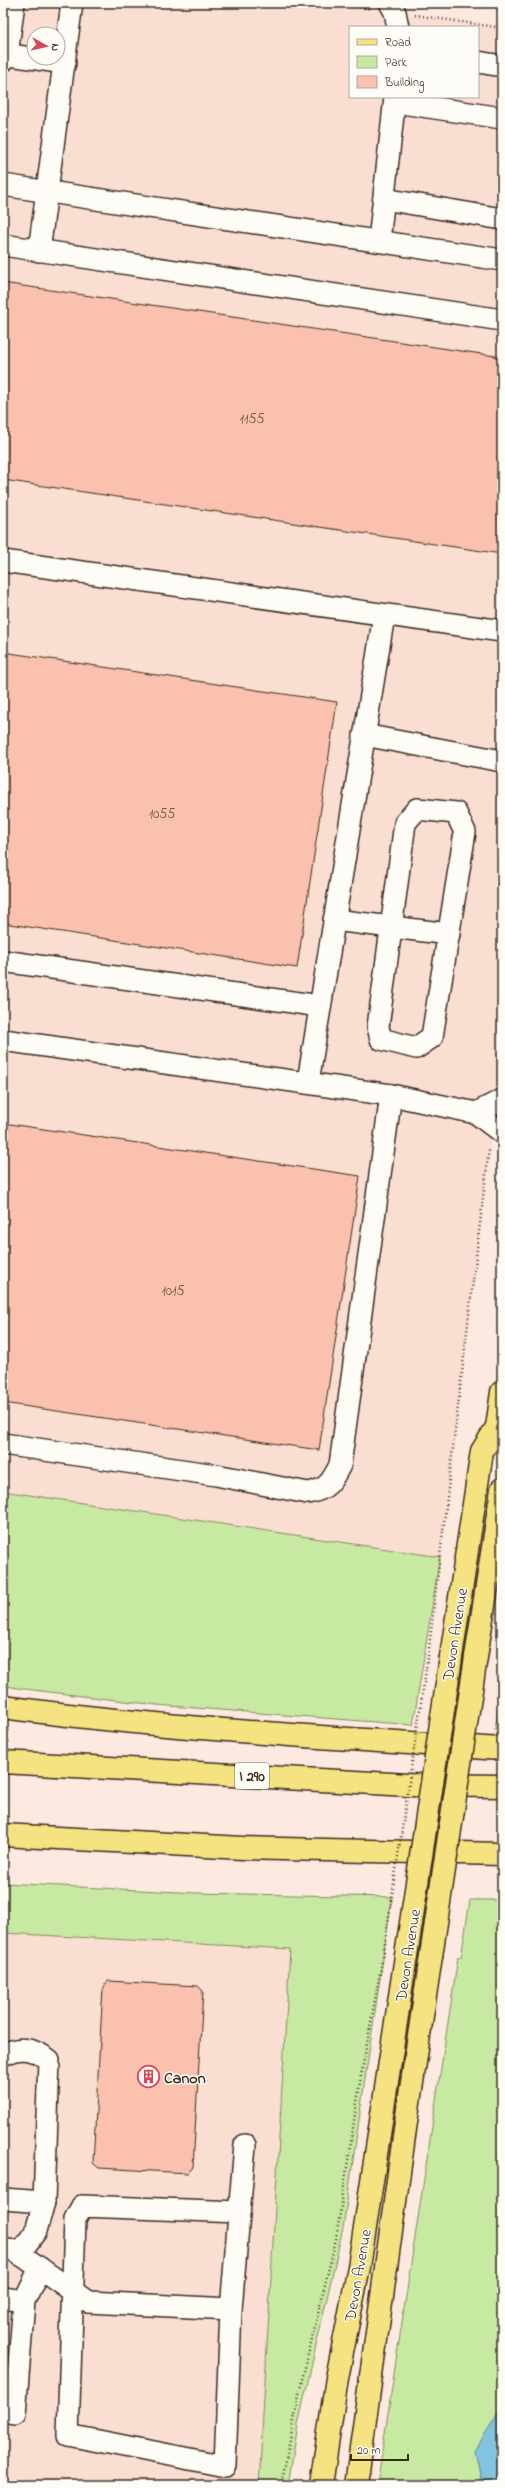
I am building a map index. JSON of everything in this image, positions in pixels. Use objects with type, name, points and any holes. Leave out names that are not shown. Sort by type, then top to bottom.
[{"type":"main road","name":"Devon Avenue","points":[[321,2485],[338,2374],[359,2268],[482,1451],[499,1435],[502,1392]]},
{"type":"main road","name":"Devon Avenue","points":[[356,2485],[405,2129],[502,1489]]},
{"type":"main road","points":[[3,1707],[72,1715],[294,1735],[502,1748]]},
{"type":"main road","name":"I 290","points":[[3,1762],[409,1785],[502,1786]]},
{"type":"main road","points":[[3,1835],[243,1848],[502,1854]]},
{"type":"lane","points":[[14,3],[4,57],[26,59]]},
{"type":"lane","points":[[66,54],[72,3]]},
{"type":"lane","points":[[390,3],[395,12],[398,26]]},
{"type":"lane","points":[[479,62],[502,66]]},
{"type":"lane","points":[[39,251],[65,66]]},
{"type":"lane","points":[[379,241],[395,100],[435,103],[502,118]]},
{"type":"lane","points":[[3,185],[502,260]]},
{"type":"lane","points":[[384,199],[502,218]]},
{"type":"lane","points":[[3,245],[502,320]]},
{"type":"lane","points":[[3,561],[502,631]]},
{"type":"lane","points":[[308,1082],[384,615]]},
{"type":"lane","points":[[364,735],[502,762]]},
{"type":"lane","points":[[417,809],[456,814],[465,832],[449,934],[432,1037],[416,1048],[381,1039],[378,1027],[405,823],[417,809]]},
{"type":"lane","points":[[334,920],[449,934]]},
{"type":"lane","points":[[3,961],[320,1006]]},
{"type":"lane","points":[[3,1040],[308,1082],[391,1095],[476,1113],[496,1139]]},
{"type":"lane","points":[[476,1113],[501,1092]]},
{"type":"lane","points":[[3,1444],[216,1475],[308,1493],[320,1491],[331,1483],[340,1465],[391,1095]]},
{"type":"lane","points":[[3,2055],[26,2048],[49,2060],[44,2202],[36,2231],[11,2251],[40,2268],[88,2302],[232,2308]]},
{"type":"lane","points":[[239,2212],[82,2206],[75,2218],[74,2291],[68,2435],[225,2466],[232,2308],[245,2144]]},
{"type":"lane","points":[[3,2198],[44,2202]]},
{"type":"lane","points":[[3,2412],[15,2414],[24,2301],[40,2268]]},
{"type":"lane","points":[[3,2298],[24,2301]]},
{"type":"path","points":[[501,1092],[502,1069]]},
{"type":"path","points":[[281,2485],[301,2387],[336,2239],[361,2076],[383,1956],[428,1656],[496,1139]]},
{"type":"shaded area","points":[[3,3],[324,3],[502,29],[502,1063],[491,1137],[440,1557],[3,1491]]},
{"type":"shaded area","points":[[3,1933],[290,1949],[259,2485],[3,2485]]},
{"type":"green space","points":[[3,1491],[440,1557],[413,1725],[157,1705],[3,1685]]},
{"type":"green space","points":[[502,1682],[502,1730],[495,1730]]},
{"type":"green space","points":[[3,1883],[197,1893],[392,1897],[343,2228],[298,2425],[288,2485],[259,2485],[290,1949],[3,1933]]},
{"type":"green space","points":[[470,1900],[502,1900],[502,2485],[377,2485],[458,1957],[461,1957]]},
{"type":"water","points":[[502,2407],[502,2485],[482,2485],[475,2450]]},
{"type":"building","points":[[3,283],[502,357],[502,554],[3,480]]},
{"type":"building","points":[[3,652],[337,702],[297,968],[3,923]]},
{"type":"building","points":[[3,1123],[360,1176],[319,1450],[3,1403]]},
{"type":"building","name":"Canon","points":[[108,1981],[198,1986],[203,1991],[193,2167],[188,2173],[99,2168],[93,2163],[103,1987]]},
{"type":"place","name":"Canon","points":[[148,2077]]}]
